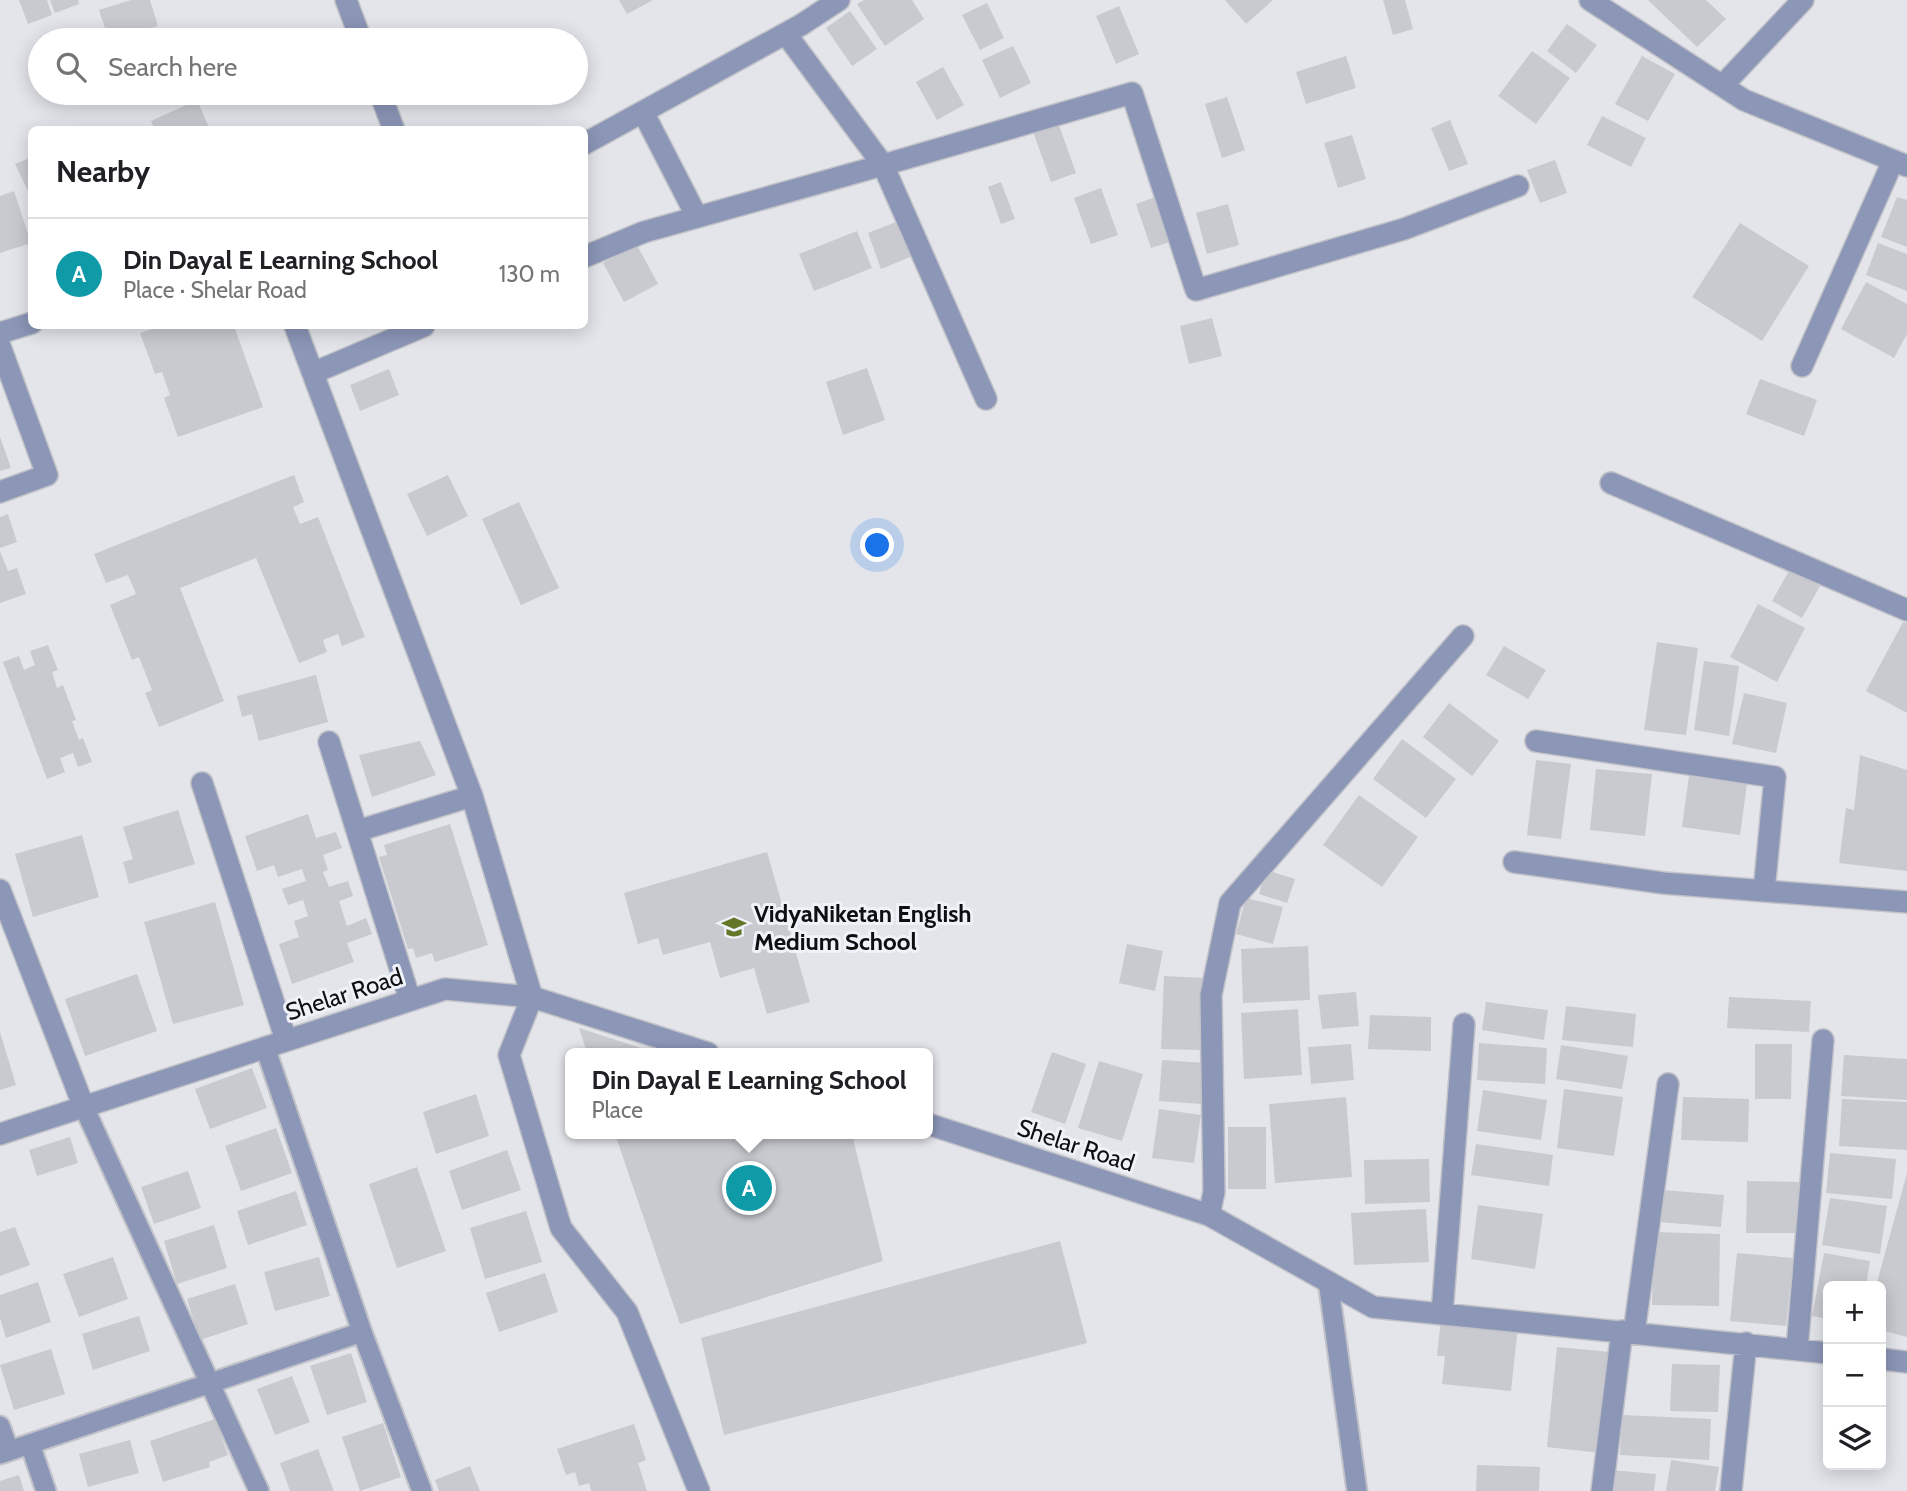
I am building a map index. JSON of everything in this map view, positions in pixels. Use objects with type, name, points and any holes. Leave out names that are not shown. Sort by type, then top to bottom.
[{"type":"street","points":[[346,0],[356,28]]},
{"type":"street","points":[[588,142],[786,34],[839,0]]},
{"type":"street","points":[[1590,0],[1744,100],[1900,163],[1802,366]]},
{"type":"street","points":[[1723,85],[1803,0]]},
{"type":"street","points":[[786,34],[883,165],[986,398]]},
{"type":"street","points":[[588,255],[644,232],[1132,93],[1196,290],[1404,229],[1518,186]]},
{"type":"street","points":[[385,105],[392,126]]},
{"type":"street","points":[[643,112],[697,217]]},
{"type":"street","points":[[0,333],[28,324]]},
{"type":"street","points":[[296,329],[472,796],[532,996],[509,1055],[561,1228],[627,1312],[699,1491]]},
{"type":"street","points":[[313,373],[417,329]]},
{"type":"street","points":[[0,346],[47,475],[0,492]]},
{"type":"street","points":[[1611,483],[1907,610]]},
{"type":"street","points":[[1209,1215],[1214,1192],[1211,995],[1230,903],[1463,636]]},
{"type":"street","points":[[1536,741],[1775,777],[1764,891]]},
{"type":"street","points":[[329,742],[410,1000]]},
{"type":"street","points":[[202,783],[286,1040]]},
{"type":"street","points":[[357,831],[472,796]]},
{"type":"street","points":[[1514,862],[1663,883],[1907,902]]},
{"type":"street","points":[[0,890],[83,1105]]},
{"type":"street","name":"Shelar Road","points":[[0,1134],[445,989],[532,996],[693,1048]]},
{"type":"street","points":[[1442,1314],[1464,1024]]},
{"type":"street","points":[[1797,1349],[1823,1040]]},
{"type":"street","points":[[1602,1491],[1668,1084]]},
{"type":"street","name":"Shelar Road","points":[[933,1126],[1209,1215],[1373,1307],[1823,1352]]},
{"type":"street","points":[[1731,1491],[1746,1343]]},
{"type":"street","points":[[1886,1360],[1907,1362]]},
{"type":"lane","points":[[265,1047],[362,1332],[422,1491]]},
{"type":"lane","points":[[83,1105],[212,1382],[259,1491]]},
{"type":"lane","points":[[1328,1282],[1357,1491]]},
{"type":"lane","points":[[0,1426],[4,1452],[362,1332]]},
{"type":"lane","points":[[30,1444],[46,1491]]},
{"type":"building","points":[[19,0],[47,0],[52,15],[28,24]]},
{"type":"building","points":[[50,0],[78,0],[79,4],[55,13]]},
{"type":"building","points":[[131,0],[150,0],[158,26],[105,28],[99,10]]},
{"type":"building","points":[[619,0],[653,0],[627,14]]},
{"type":"building","points":[[864,0],[912,0],[924,19],[885,46],[857,4]]},
{"type":"building","points":[[1225,0],[1273,0],[1246,24]]},
{"type":"building","points":[[1383,0],[1405,0],[1413,29],[1393,35]]},
{"type":"building","points":[[1648,0],[1706,0],[1726,19],[1697,47]]},
{"type":"building","points":[[987,3],[1004,38],[980,50],[962,15]]},
{"type":"building","points":[[1119,6],[1139,54],[1116,64],[1096,16]]},
{"type":"building","points":[[850,11],[877,49],[852,66],[826,28]]},
{"type":"building","points":[[1567,24],[1597,45],[1576,73],[1547,51]]},
{"type":"building","points":[[1013,46],[1031,83],[1000,98],[982,60]]},
{"type":"building","points":[[1532,51],[1570,78],[1536,124],[1498,96]]},
{"type":"building","points":[[1346,56],[1356,88],[1306,104],[1296,72]]},
{"type":"building","points":[[1642,56],[1675,74],[1648,121],[1615,104]]},
{"type":"building","points":[[943,67],[964,105],[937,120],[916,82]]},
{"type":"building","points":[[1227,97],[1245,150],[1222,158],[1205,104]]},
{"type":"building","points":[[186,105],[199,105],[208,126],[153,126],[151,121]]},
{"type":"building","points":[[1602,116],[1646,138],[1631,167],[1587,145]]},
{"type":"building","points":[[1057,120],[1076,173],[1051,182],[1032,129]]},
{"type":"building","points":[[1450,120],[1468,164],[1449,171],[1431,128]]},
{"type":"building","points":[[1352,135],[1366,179],[1338,188],[1324,143]]},
{"type":"building","points":[[28,159],[28,191],[15,164]]},
{"type":"building","points":[[1555,160],[1567,193],[1540,203],[1527,170]]},
{"type":"building","points":[[1001,182],[1015,219],[1001,224],[988,187]]},
{"type":"building","points":[[1101,188],[1118,235],[1091,244],[1074,198]]},
{"type":"building","points":[[14,191],[28,234],[28,244],[0,253],[0,196]]},
{"type":"building","points":[[1158,196],[1173,241],[1151,248],[1136,204]]},
{"type":"building","points":[[1897,197],[1907,200],[1907,247],[1881,237]]},
{"type":"building","points":[[1228,204],[1239,245],[1207,254],[1196,213]]},
{"type":"building","points":[[901,220],[915,255],[881,269],[868,233]]},
{"type":"building","points":[[1740,223],[1809,266],[1762,341],[1692,297]]},
{"type":"building","points":[[857,231],[872,268],[814,291],[799,254]]},
{"type":"building","points":[[1878,243],[1907,254],[1907,291],[1866,275]]},
{"type":"building","points":[[637,245],[658,284],[624,302],[603,263]]},
{"type":"building","points":[[1866,282],[1907,304],[1907,334],[1894,358],[1841,329]]},
{"type":"building","points":[[1212,318],[1222,356],[1189,364],[1180,326]]},
{"type":"building","points":[[153,329],[235,329],[263,407],[178,437],[164,398],[170,395],[162,372],[155,374],[140,333]]},
{"type":"building","points":[[867,368],[885,420],[843,435],[826,382]]},
{"type":"building","points":[[389,369],[399,395],[360,411],[350,385]]},
{"type":"building","points":[[1760,379],[1817,400],[1804,436],[1746,414]]},
{"type":"building","points":[[0,437],[11,468],[0,471]]},
{"type":"building","points":[[294,475],[304,502],[293,507],[300,524],[318,517],[365,637],[342,646],[338,634],[323,640],[327,652],[299,663],[256,558],[180,588],[224,701],[159,727],[145,693],[152,690],[139,657],[132,660],[110,605],[136,594],[128,575],[106,583],[94,554]]},
{"type":"building","points":[[448,475],[468,516],[427,536],[407,494]]},
{"type":"building","points":[[519,502],[559,588],[521,605],[482,519]]},
{"type":"building","points":[[8,514],[17,542],[0,548],[0,517]]},
{"type":"building","points":[[0,551],[8,571],[17,568],[26,594],[0,603]]},
{"type":"building","points":[[1790,569],[1820,586],[1802,618],[1772,601]]},
{"type":"building","points":[[1758,604],[1805,628],[1777,682],[1730,657]]},
{"type":"building","points":[[1903,622],[1907,623],[1907,713],[1866,691]]},
{"type":"building","points":[[1657,642],[1698,648],[1686,735],[1644,730]]},
{"type":"building","points":[[48,645],[58,670],[52,672],[57,688],[63,685],[76,720],[72,721],[79,740],[83,738],[92,762],[78,767],[73,753],[60,758],[65,772],[47,779],[3,662],[19,656],[24,670],[35,665],[30,651]]},
{"type":"building","points":[[1504,646],[1546,670],[1528,699],[1486,675]]},
{"type":"building","points":[[1704,661],[1739,666],[1729,736],[1694,730]]},
{"type":"building","points":[[316,675],[328,722],[259,741],[252,714],[242,717],[237,696]]},
{"type":"building","points":[[1744,693],[1787,703],[1776,753],[1732,744]]},
{"type":"building","points":[[1449,703],[1499,741],[1472,776],[1423,737]]},
{"type":"building","points":[[1402,739],[1456,779],[1426,818],[1373,779]]},
{"type":"building","points":[[420,741],[436,775],[372,797],[359,755]]},
{"type":"building","points":[[1860,755],[1907,770],[1907,871],[1839,863],[1846,808],[1854,810]]},
{"type":"building","points":[[1536,760],[1571,764],[1561,839],[1527,835]]},
{"type":"building","points":[[1596,769],[1652,774],[1645,836],[1590,830]]},
{"type":"building","points":[[1689,776],[1747,784],[1740,835],[1682,827]]},
{"type":"building","points":[[1359,795],[1418,837],[1382,887],[1323,845]]},
{"type":"building","points":[[178,810],[195,864],[129,884],[123,862],[133,859],[123,827]]},
{"type":"building","points":[[308,814],[316,838],[336,832],[342,848],[323,855],[328,870],[323,872],[329,887],[348,881],[353,896],[339,901],[347,926],[366,918],[372,934],[347,943],[354,962],[292,984],[279,944],[299,937],[294,921],[308,916],[303,900],[288,905],[282,889],[306,881],[302,869],[278,877],[274,865],[257,871],[245,836]]},
{"type":"building","points":[[450,824],[488,945],[435,962],[432,953],[416,958],[413,948],[408,949],[379,857],[387,855],[384,845]]},
{"type":"building","points":[[82,835],[99,897],[33,917],[15,854]]},
{"type":"building","points":[[767,852],[810,1002],[767,1014],[754,968],[720,978],[710,942],[663,955],[658,938],[638,944],[624,893]]},
{"type":"building","points":[[1266,870],[1295,879],[1287,903],[1259,894]]},
{"type":"building","points":[[1246,898],[1283,907],[1273,944],[1236,934]]},
{"type":"building","points":[[215,902],[244,1005],[173,1024],[144,922]]},
{"type":"building","points":[[1127,944],[1163,951],[1155,991],[1119,983]]},
{"type":"building","points":[[1308,946],[1310,1000],[1243,1003],[1241,949]]},
{"type":"building","points":[[137,974],[157,1031],[85,1056],[65,999]]},
{"type":"building","points":[[1164,976],[1204,978],[1201,1050],[1161,1049]]},
{"type":"building","points":[[1356,992],[1359,1026],[1322,1029],[1318,995]]},
{"type":"building","points":[[1729,997],[1811,1001],[1809,1032],[1727,1028]]},
{"type":"building","points":[[1486,1002],[1548,1010],[1544,1040],[1482,1030]]},
{"type":"building","points":[[1566,1006],[1636,1014],[1633,1047],[1562,1040]]},
{"type":"building","points":[[1298,1009],[1302,1075],[1244,1079],[1241,1013]]},
{"type":"building","points":[[1370,1015],[1431,1017],[1431,1051],[1368,1049]]},
{"type":"building","points":[[579,1028],[641,1048],[585,1048]]},
{"type":"building","points":[[0,1032],[16,1085],[0,1090]]},
{"type":"building","points":[[1479,1043],[1547,1048],[1545,1084],[1477,1080]]},
{"type":"building","points":[[1351,1044],[1354,1080],[1311,1084],[1308,1047]]},
{"type":"building","points":[[1755,1044],[1792,1044],[1791,1099],[1755,1099]]},
{"type":"building","points":[[1561,1045],[1628,1056],[1622,1089],[1556,1079]]},
{"type":"building","points":[[1052,1052],[1086,1064],[1065,1124],[1031,1112]]},
{"type":"building","points":[[1844,1055],[1907,1059],[1907,1100],[1841,1096]]},
{"type":"building","points":[[1162,1060],[1206,1063],[1202,1104],[1159,1101]]},
{"type":"building","points":[[1099,1061],[1143,1074],[1122,1141],[1078,1128]]},
{"type":"building","points":[[252,1068],[267,1108],[210,1129],[195,1089]]},
{"type":"building","points":[[1564,1089],[1623,1097],[1614,1156],[1557,1148]]},
{"type":"building","points":[[1483,1090],[1547,1100],[1541,1140],[1477,1131]]},
{"type":"building","points":[[476,1094],[489,1136],[436,1154],[423,1112]]},
{"type":"building","points":[[1346,1097],[1352,1177],[1275,1183],[1269,1104]]},
{"type":"building","points":[[1683,1097],[1749,1099],[1748,1142],[1681,1140]]},
{"type":"building","points":[[1842,1099],[1907,1102],[1907,1150],[1839,1146]]},
{"type":"building","points":[[1159,1109],[1201,1115],[1194,1163],[1152,1158]]},
{"type":"building","points":[[1228,1127],[1266,1127],[1266,1189],[1228,1189]]},
{"type":"building","points":[[276,1128],[292,1173],[241,1191],[225,1146]]},
{"type":"building","points":[[70,1137],[78,1163],[37,1176],[29,1150]]},
{"type":"building","points":[[617,1139],[853,1139],[883,1261],[680,1324]]},
{"type":"building","points":[[1476,1144],[1553,1155],[1549,1186],[1471,1175]]},
{"type":"building","points":[[507,1150],[521,1190],[462,1210],[449,1171]]},
{"type":"building","points":[[1830,1153],[1896,1159],[1892,1199],[1826,1193]]},
{"type":"building","points":[[1429,1159],[1430,1202],[1365,1204],[1364,1160]]},
{"type":"building","points":[[417,1167],[446,1251],[397,1268],[369,1184]]},
{"type":"building","points":[[188,1171],[201,1208],[154,1224],[141,1187]]},
{"type":"building","points":[[1907,1173],[1907,1337],[1886,1331],[1886,1281],[1877,1281]]},
{"type":"building","points":[[1747,1181],[1801,1182],[1800,1233],[1746,1233]]},
{"type":"building","points":[[1662,1190],[1724,1195],[1721,1227],[1658,1222]]},
{"type":"building","points":[[296,1191],[307,1225],[248,1245],[237,1211]]},
{"type":"building","points":[[1830,1198],[1887,1206],[1880,1254],[1822,1245]]},
{"type":"building","points":[[1478,1205],[1543,1214],[1535,1269],[1471,1259]]},
{"type":"building","points":[[1426,1209],[1429,1262],[1354,1265],[1351,1213]]},
{"type":"building","points":[[526,1211],[542,1262],[485,1279],[470,1228]]},
{"type":"building","points":[[214,1225],[227,1268],[177,1284],[164,1241]]},
{"type":"building","points":[[15,1227],[30,1265],[0,1276],[0,1232]]},
{"type":"building","points":[[1654,1232],[1720,1234],[1719,1306],[1652,1305]]},
{"type":"building","points":[[1060,1241],[1087,1343],[724,1435],[701,1338]]},
{"type":"building","points":[[1737,1253],[1793,1258],[1786,1326],[1730,1321]]},
{"type":"building","points":[[1824,1253],[1870,1261],[1867,1281],[1823,1281],[1823,1318],[1812,1316]]},
{"type":"building","points":[[113,1257],[128,1299],[79,1317],[63,1274]]},
{"type":"building","points":[[319,1257],[330,1296],[275,1311],[264,1272]]},
{"type":"building","points":[[545,1273],[558,1312],[499,1332],[486,1293]]},
{"type":"building","points":[[38,1282],[51,1322],[6,1338],[0,1318],[0,1295]]},
{"type":"building","points":[[235,1284],[248,1324],[200,1340],[187,1299]]},
{"type":"building","points":[[139,1316],[150,1351],[93,1370],[82,1334]]},
{"type":"building","points":[[1441,1319],[1518,1326],[1511,1391],[1442,1384],[1445,1356],[1437,1356]]},
{"type":"building","points":[[1557,1347],[1611,1352],[1601,1453],[1547,1447]]},
{"type":"building","points":[[51,1349],[65,1394],[14,1410],[0,1365]]},
{"type":"building","points":[[351,1353],[367,1402],[327,1415],[310,1366]]},
{"type":"building","points":[[1672,1364],[1720,1365],[1718,1412],[1670,1411]]},
{"type":"building","points":[[292,1376],[310,1422],[275,1435],[257,1389]]},
{"type":"building","points":[[1622,1415],[1711,1419],[1709,1460],[1620,1455]]},
{"type":"building","points":[[215,1419],[228,1455],[209,1462],[210,1467],[163,1482],[150,1441]]},
{"type":"building","points":[[383,1423],[401,1477],[360,1491],[342,1437]]},
{"type":"building","points":[[634,1424],[646,1460],[638,1463],[647,1491],[591,1491],[589,1483],[579,1486],[575,1472],[566,1475],[557,1449]]},
{"type":"building","points":[[130,1440],[139,1473],[88,1487],[79,1454]]},
{"type":"building","points":[[318,1449],[334,1491],[290,1491],[280,1463]]},
{"type":"building","points":[[1671,1460],[1719,1467],[1715,1491],[1666,1491]]},
{"type":"building","points":[[1477,1465],[1540,1467],[1539,1491],[1476,1491]]},
{"type":"building","points":[[470,1466],[480,1491],[439,1491],[435,1480]]},
{"type":"building","points":[[1611,1470],[1656,1474],[1654,1491],[1609,1491]]},
{"type":"building","points":[[19,1475],[24,1491],[0,1491],[0,1481]]},
{"type":"place","name":"VidyaNiketan English Medium School","points":[[734,927]]},
{"type":"place","name":"Din Dayal E Learning School","points":[[749,1188]]}]
